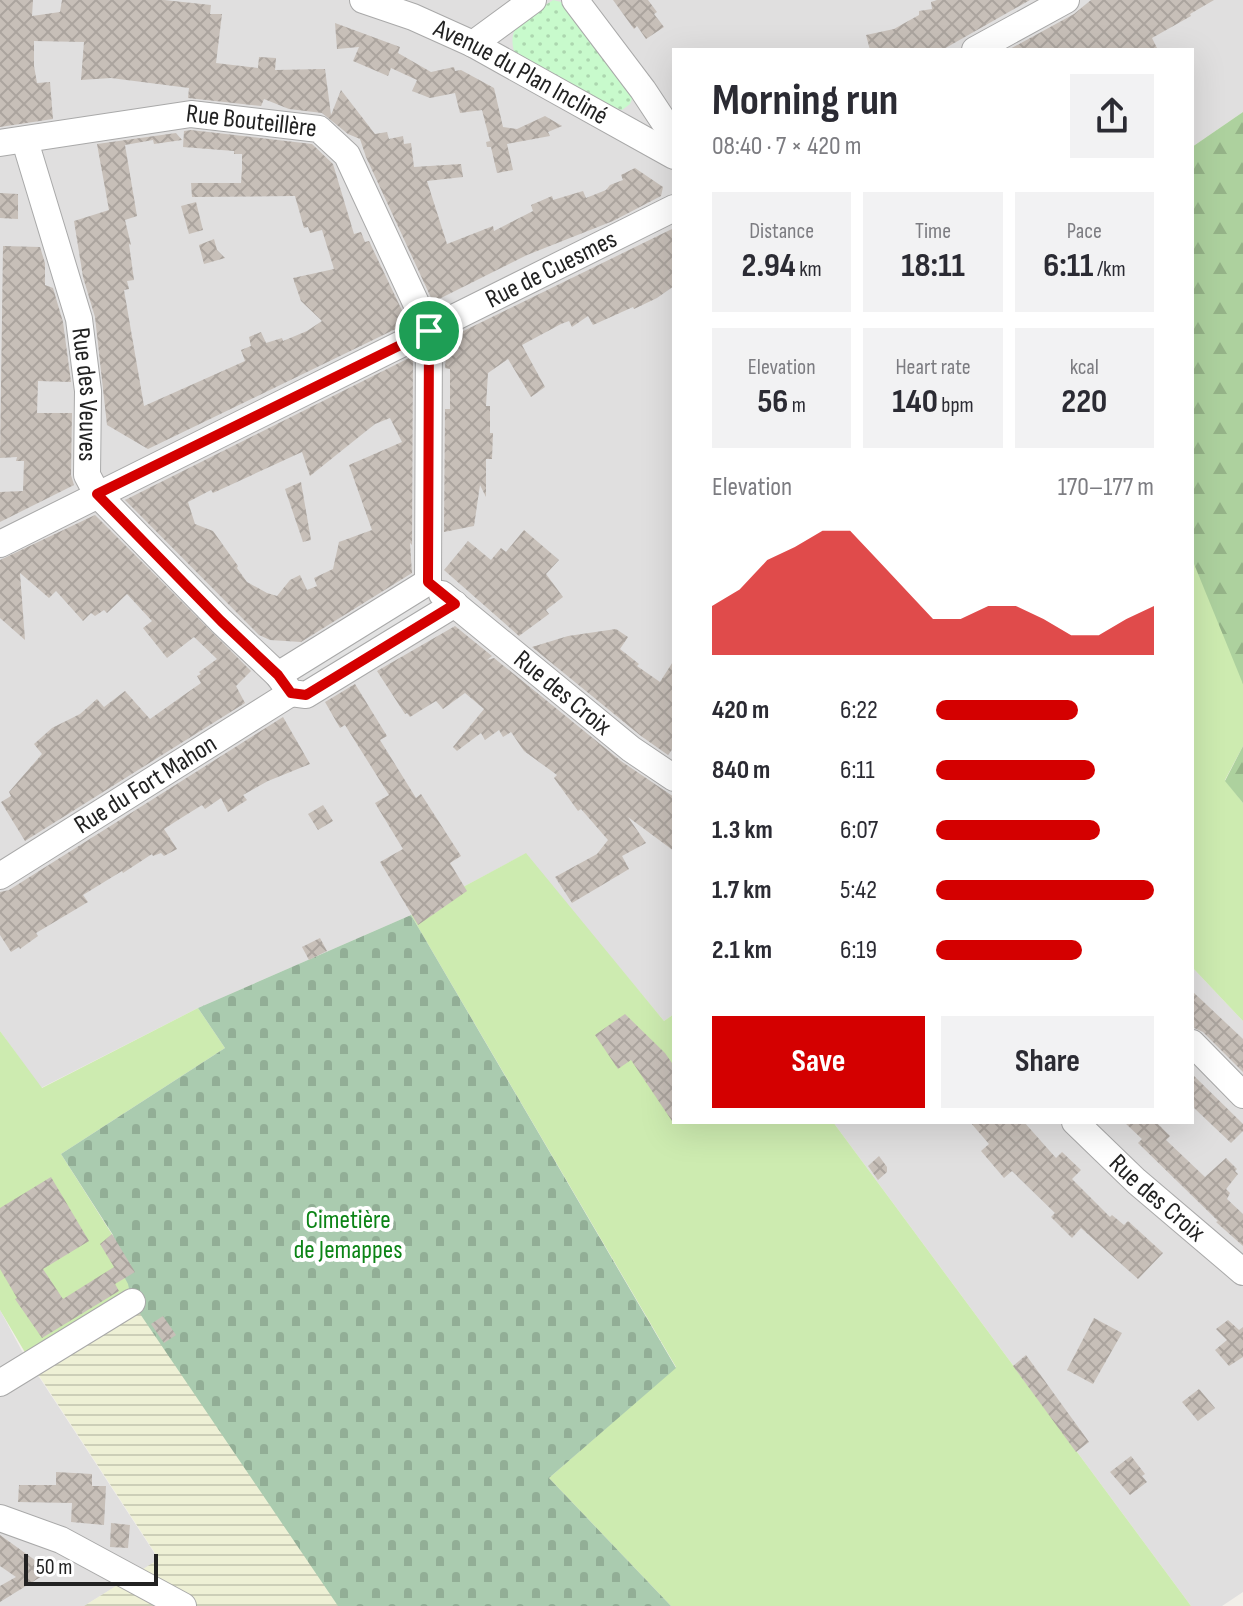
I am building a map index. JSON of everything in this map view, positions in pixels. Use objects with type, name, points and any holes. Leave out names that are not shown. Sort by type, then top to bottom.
[{"type":"street","name":"Avenue du Plan Incliné","points":[[363,0],[413,17],[473,44],[672,155]]},
{"type":"street","points":[[473,44],[533,0]]},
{"type":"street","points":[[575,0],[672,134]]},
{"type":"street","points":[[979,48],[1066,0]]},
{"type":"street","points":[[604,118],[623,120],[632,117],[644,101],[643,90]]},
{"type":"street","name":"Rue Bouteillère","points":[[12,142],[191,114],[319,129],[347,155],[429,331]]},
{"type":"street","name":"Rue des Veuves","points":[[12,142],[79,319],[88,391],[87,475],[97,494],[285,684]]},
{"type":"street","name":"Rue de Cuesmes","points":[[0,544],[672,209]]},
{"type":"street","points":[[429,331],[428,582],[285,684],[306,695],[455,604]]},
{"type":"street","name":"Rue des Croix","points":[[428,582],[631,749],[672,777]]},
{"type":"street","name":"Rue du Fort Mahon","points":[[0,876],[285,684]]},
{"type":"street","points":[[1194,1045],[1243,1095]]},
{"type":"street","name":"Rue des Croix","points":[[1077,1124],[1136,1181],[1243,1272]]},
{"type":"street","points":[[0,1383],[132,1302]]},
{"type":"street","points":[[0,1518],[61,1540],[183,1606]]},
{"type":"shaded area","points":[[0,0],[1243,0],[1243,112],[1194,146],[1194,48],[672,48],[672,1015],[664,1021],[525,854],[411,915],[198,1008],[41,1088],[0,1031]]},
{"type":"shaded area","points":[[420,587],[437,616],[312,692],[296,664]]},
{"type":"shaded area","points":[[1194,969],[1243,1021],[1243,1592],[1222,1606],[1191,1606],[834,1124],[1194,1124]]},
{"type":"shaded area","points":[[0,1310],[22,1351],[159,1560],[84,1606],[0,1606]]},
{"type":"green space","points":[[553,0],[569,9],[633,97],[622,110],[514,51],[512,41],[517,26]]},
{"type":"green space","points":[[1243,112],[1243,684],[1194,564],[1194,146]]},
{"type":"green space","points":[[1194,556],[1243,681],[1243,746],[1225,780],[1243,803],[1243,1021],[1194,969]]},
{"type":"green space","points":[[1243,746],[1243,803],[1225,781]]},
{"type":"green space","points":[[526,853],[664,1021],[672,1015],[672,1124],[834,1124],[1191,1606],[671,1606],[549,1478],[676,1367],[411,915]]},
{"type":"green space","name":"Cimetière de Jemappes","points":[[411,915],[676,1368],[549,1478],[671,1606],[338,1606],[132,1302],[128,1284],[119,1267],[113,1235],[61,1154],[225,1048],[198,1008]]},
{"type":"green space","points":[[198,1008],[225,1048],[61,1154],[113,1236],[119,1267],[129,1284],[134,1303],[36,1371],[0,1310],[0,1031],[42,1088]]},
{"type":"green space","points":[[136,1307],[339,1606],[84,1606],[159,1559],[36,1371]]},
{"type":"building","points":[[0,0],[33,0],[32,16],[60,12],[62,0],[164,0],[211,5],[210,14],[222,14],[216,63],[258,68],[259,57],[276,58],[275,70],[325,69],[331,115],[341,90],[375,134],[387,132],[389,139],[403,136],[404,144],[411,143],[414,167],[461,164],[463,177],[427,181],[447,244],[493,226],[494,231],[533,211],[531,205],[552,196],[553,200],[583,191],[586,198],[606,190],[623,180],[621,175],[635,168],[663,187],[661,196],[613,221],[527,255],[433,302],[360,139],[348,134],[322,113],[289,109],[264,99],[261,106],[188,98],[189,88],[111,78],[81,80],[84,42],[34,41],[37,83],[50,82],[53,119],[0,127]]},
{"type":"building","points":[[613,0],[648,0],[664,27],[646,39],[637,26],[634,29]]},
{"type":"building","points":[[1030,0],[946,48],[869,48],[866,35],[894,29],[919,15],[919,11],[932,9],[931,2]]},
{"type":"building","points":[[1091,0],[1214,0],[1152,38],[1157,48],[1012,48],[1074,14]]},
{"type":"building","points":[[335,23],[400,47],[398,53],[431,72],[454,67],[455,71],[461,70],[494,88],[503,127],[517,129],[545,116],[562,126],[548,132],[550,136],[507,144],[513,170],[497,173],[491,147],[487,147],[486,142],[490,141],[482,110],[460,113],[455,93],[430,98],[412,91],[417,80],[391,68],[388,76],[353,61],[359,47],[337,49]]},
{"type":"building","points":[[184,131],[312,144],[333,164],[354,234],[361,232],[365,242],[369,241],[408,323],[148,449],[107,425],[95,317],[83,277],[74,221],[109,210],[97,144],[176,133],[182,140],[154,144],[153,140],[125,145],[137,216],[125,220],[134,280],[127,281],[129,289],[124,290],[144,406],[245,361],[241,350],[251,346],[249,337],[261,332],[266,343],[282,338],[283,341],[322,321],[301,301],[293,278],[334,269],[322,230],[310,233],[308,227],[304,228],[295,196],[192,197],[191,183],[241,183],[242,154],[183,147]]},
{"type":"building","points":[[0,193],[18,194],[18,219],[0,218]]},
{"type":"building","points":[[196,202],[203,230],[189,234],[181,206]]},
{"type":"building","points":[[672,229],[672,287],[634,309],[593,325],[588,316],[572,327],[569,321],[522,345],[545,387],[531,397],[508,359],[488,373],[486,406],[490,406],[490,433],[493,433],[492,459],[486,459],[486,497],[480,485],[474,526],[444,532],[445,409],[450,409],[450,369],[445,368],[447,339]]},
{"type":"building","points":[[214,239],[217,250],[225,258],[204,264],[199,245]]},
{"type":"building","points":[[3,246],[40,247],[45,263],[45,285],[53,288],[63,322],[71,382],[38,381],[37,413],[72,413],[71,475],[74,485],[0,522],[0,492],[23,491],[24,461],[16,461],[17,457],[0,458]]},
{"type":"building","points":[[413,356],[412,573],[301,642],[270,640],[259,635],[125,500]],"holes":[[[390,418],[402,442],[349,465],[372,530],[339,542],[333,569],[314,578],[317,586],[307,590],[300,575],[290,580],[277,596],[247,582],[213,531],[195,524],[188,502],[302,452],[310,476],[375,424]]]},
{"type":"building","points":[[301,482],[311,540],[303,542],[285,489]]},
{"type":"building","points":[[95,515],[251,671],[236,686],[245,703],[25,841],[1,802],[11,796],[9,792],[42,754],[34,744],[52,728],[80,714],[97,699],[104,707],[125,691],[150,719],[201,683],[197,676],[201,674],[199,672],[217,659],[194,637],[167,658],[143,628],[152,621],[127,594],[107,613],[104,610],[95,616],[91,613],[83,621],[56,591],[49,598],[20,573],[25,640],[0,618],[0,560]]},
{"type":"building","points":[[524,530],[559,560],[546,574],[563,597],[546,610],[549,614],[519,636],[444,570],[468,541],[491,560],[501,548],[506,552]]},
{"type":"building","points":[[455,626],[492,656],[487,660],[494,658],[621,761],[672,796],[672,850],[628,817],[646,843],[622,856],[629,869],[572,903],[555,877],[597,854],[608,840],[581,809],[578,811],[554,778],[557,775],[524,751],[511,732],[503,737],[499,730],[485,740],[481,733],[457,751],[453,747],[484,709],[465,693],[443,709],[436,701],[410,717],[377,671]]},
{"type":"building","points":[[616,629],[628,637],[620,649],[660,682],[672,663],[672,750],[668,755],[532,647],[568,636]]},
{"type":"building","points":[[355,684],[387,736],[380,740],[416,798],[421,794],[461,856],[450,863],[467,891],[418,925],[380,862],[403,849],[375,803],[389,795],[345,725],[340,728],[325,702]]},
{"type":"building","points":[[283,717],[310,764],[243,795],[247,800],[228,812],[221,798],[205,809],[202,805],[178,820],[164,829],[177,849],[164,856],[161,853],[152,854],[83,895],[88,902],[11,952],[0,935],[0,892],[9,890]]},
{"type":"building","points":[[323,805],[333,821],[318,830],[308,814]]},
{"type":"building","points":[[320,938],[327,951],[309,960],[302,947]]},
{"type":"building","points":[[1194,993],[1243,1039],[1243,1072],[1203,1032],[1194,1028]]},
{"type":"building","points":[[625,1014],[665,1053],[672,1063],[672,1121],[631,1060],[618,1069],[595,1035]]},
{"type":"building","points":[[1194,1076],[1243,1124],[1243,1131],[1231,1143],[1194,1108]]},
{"type":"building","points":[[972,1124],[1026,1124],[1056,1158],[1062,1152],[1081,1170],[1072,1179],[1110,1217],[1112,1215],[1124,1225],[1128,1221],[1163,1253],[1138,1279],[1081,1228],[1072,1238],[1051,1217],[1055,1213],[1012,1171],[1004,1178],[981,1151],[989,1144]]},
{"type":"building","points":[[1126,1124],[1158,1124],[1170,1136],[1166,1140],[1205,1177],[1226,1158],[1237,1169],[1238,1174],[1226,1189],[1230,1193],[1227,1199],[1243,1214],[1243,1246],[1138,1143],[1142,1139]]},
{"type":"building","points":[[879,1156],[887,1172],[878,1180],[868,1166]]},
{"type":"building","points":[[51,1177],[89,1241],[43,1269],[63,1299],[114,1267],[100,1244],[112,1234],[135,1272],[115,1284],[119,1291],[42,1338],[15,1299],[0,1269],[0,1208]]},
{"type":"building","points":[[163,1316],[176,1335],[164,1343],[151,1324]]},
{"type":"building","points":[[1094,1318],[1122,1333],[1093,1384],[1067,1370]]},
{"type":"building","points":[[1228,1320],[1239,1330],[1243,1327],[1243,1357],[1229,1366],[1215,1350],[1227,1340],[1216,1329]]},
{"type":"building","points":[[1026,1355],[1089,1442],[1076,1452],[1013,1366]]},
{"type":"building","points":[[1199,1389],[1215,1408],[1198,1421],[1182,1402]]},
{"type":"building","points":[[1131,1456],[1145,1474],[1142,1476],[1147,1482],[1130,1495],[1110,1472]]},
{"type":"building","points":[[56,1472],[92,1474],[92,1486],[106,1486],[104,1525],[71,1522],[72,1503],[18,1502],[19,1485],[56,1485]]},
{"type":"building","points":[[111,1523],[130,1525],[128,1548],[110,1547]]},
{"type":"building","points":[[0,1535],[40,1562],[47,1573],[0,1602],[0,1586],[16,1577],[0,1566]]},
{"type":"route","points":[[429,331],[428,582],[455,604],[306,695],[291,693],[278,675],[97,494],[429,331]]}]
